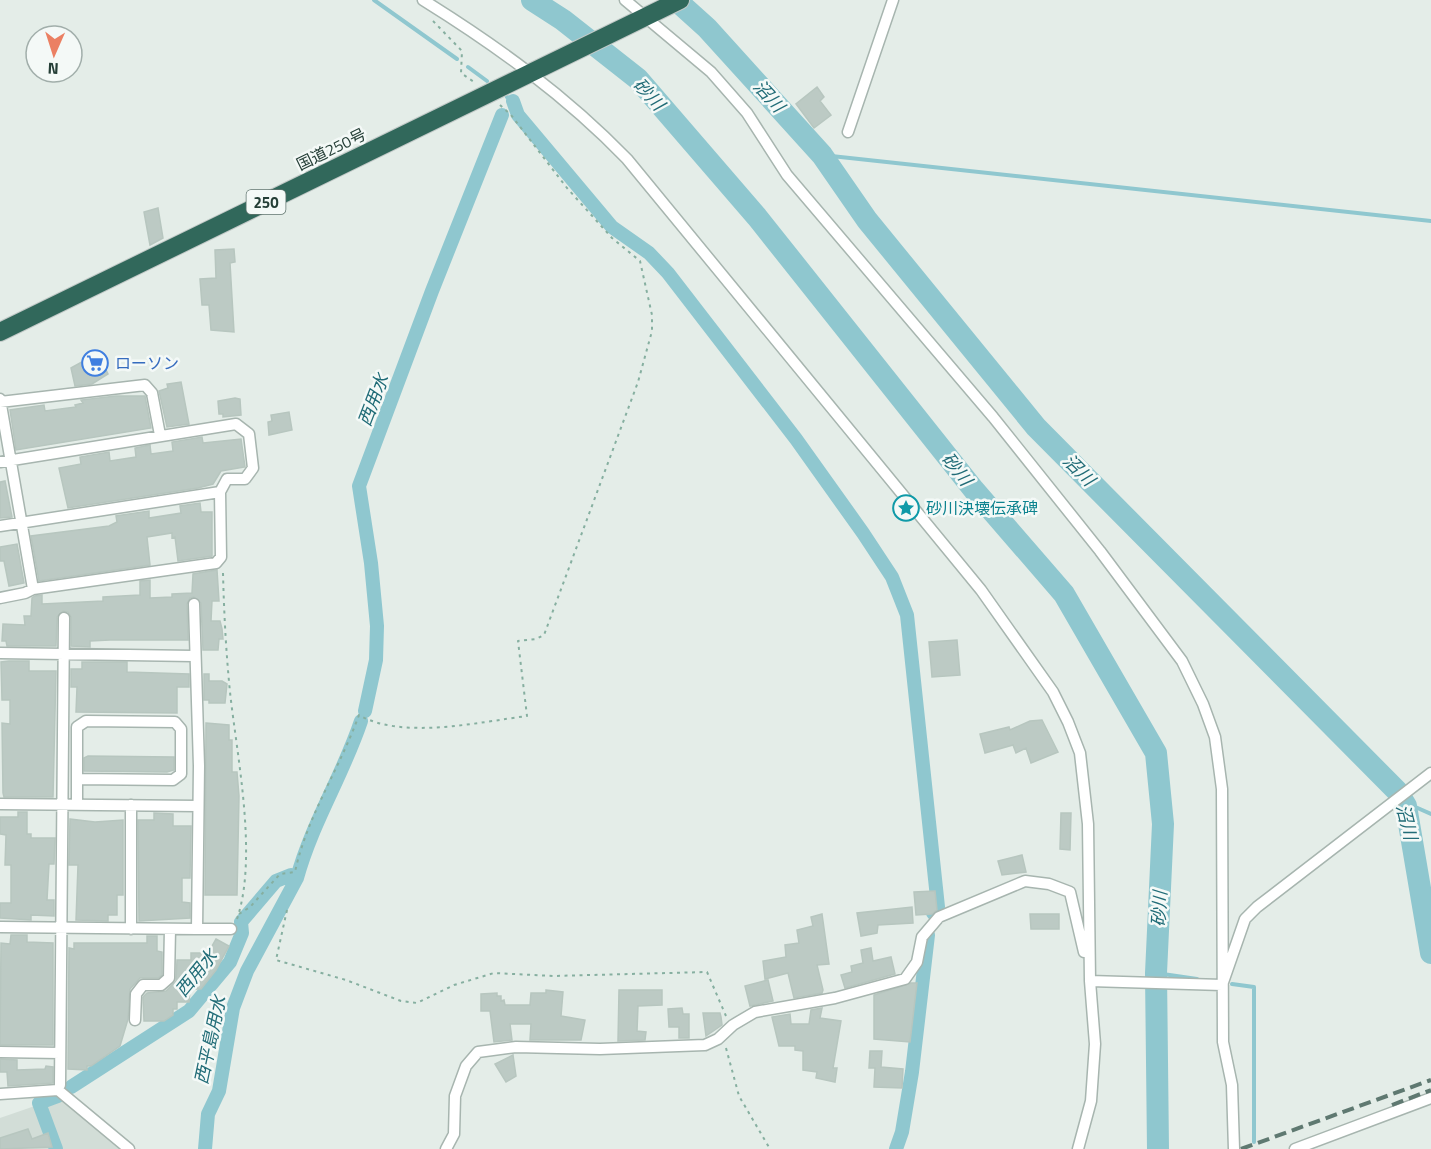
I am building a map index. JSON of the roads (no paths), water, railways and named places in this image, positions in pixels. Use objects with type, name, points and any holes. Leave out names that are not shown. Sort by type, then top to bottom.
[{"type":"highway","name":"国道250号","points":[[0,332],[680,0]]},
{"type":"street","points":[[423,0],[533,73],[588,119],[666,205],[981,590],[1053,692],[1080,753],[1088,824],[1090,981],[1095,1044],[1091,1101],[1078,1149]]},
{"type":"street","points":[[625,0],[650,15],[711,72],[747,113],[787,175],[993,417],[1100,551],[1182,661],[1203,704],[1215,737],[1222,789],[1216,985],[1222,1042],[1232,1085],[1234,1149]]},
{"type":"street","points":[[848,132],[893,0]]},
{"type":"street","points":[[33,589],[5,461],[0,400],[145,385],[152,393],[160,435]]},
{"type":"street","points":[[0,598],[33,589],[216,563],[221,557],[220,492],[227,479],[245,479],[253,468],[249,434],[236,424],[5,461]]},
{"type":"street","points":[[0,526],[220,492]]},
{"type":"street","points":[[194,604],[199,766],[197,929]]},
{"type":"street","points":[[60,1085],[64,618]]},
{"type":"street","points":[[0,653],[194,656]]},
{"type":"street","points":[[77,779],[173,780],[181,774],[181,729],[175,722],[86,721],[77,727],[77,779],[77,805]]},
{"type":"street","points":[[1216,985],[1245,919],[1257,907],[1431,773]]},
{"type":"street","points":[[0,804],[198,806]]},
{"type":"street","points":[[130,929],[131,806]]},
{"type":"street","points":[[446,1149],[454,1134],[455,1096],[466,1066],[478,1052],[516,1047],[600,1049],[705,1046],[755,1012],[835,998],[905,980],[917,962],[922,937],[939,916],[1025,881],[1049,884],[1070,892],[1090,981]]},
{"type":"street","points":[[0,927],[231,928]]},
{"type":"street","points":[[135,1020],[136,994],[142,985],[160,985],[169,978],[170,929]]},
{"type":"street","points":[[1090,981],[1216,985]]},
{"type":"street","points":[[0,1052],[60,1053]]},
{"type":"street","points":[[0,1094],[58,1090],[129,1149]]},
{"type":"street","points":[[1294,1149],[1431,1098]]},
{"type":"waterway","points":[[374,0],[457,59]]},
{"type":"waterway","name":"砂川","points":[[532,0],[563,20],[638,79],[757,217],[974,490],[1064,594],[1156,753],[1163,824],[1156,973],[1158,1149]]},
{"type":"waterway","name":"沼川","points":[[676,0],[707,28],[822,155],[867,220],[1036,427],[1397,791],[1406,806],[1431,953]]},
{"type":"waterway","points":[[468,67],[487,81]]},
{"type":"waterway","name":"西用水","points":[[507,97],[513,101]]},
{"type":"waterway","points":[[513,101],[518,115],[612,227],[649,253],[668,273],[796,439],[892,577],[907,615],[938,907],[933,913]]},
{"type":"waterway","name":"西用水","points":[[365,711],[376,660],[377,626],[371,563],[359,486],[432,291],[502,115]]},
{"type":"waterway","points":[[822,155],[1431,221]]},
{"type":"waterway","name":"西用水","points":[[71,1087],[189,1011],[230,962],[242,933],[241,922],[276,881],[291,875],[297,878],[311,838],[346,761],[361,721]]},
{"type":"waterway","points":[[1406,806],[1413,806],[1431,814]]},
{"type":"waterway","name":"西平島用水","points":[[205,1149],[208,1114],[219,1091],[233,1008],[247,971],[297,878]]},
{"type":"waterway","points":[[896,1149],[902,1132],[912,1072],[928,935]]},
{"type":"waterway","points":[[1156,973],[1197,979]]},
{"type":"waterway","points":[[1232,984],[1254,987],[1254,1142]]},
{"type":"waterway","name":"西用水","points":[[56,1149],[39,1103],[58,1096]]},
{"type":"railway","points":[[1241,1149],[1431,1080]]},
{"type":"railway","points":[[1392,1105],[1431,1090]]},
{"type":"place","name":"ローソン","points":[[95,363]]},
{"type":"place","name":"砂川決壊伝承碑","points":[[906,508]]}]
